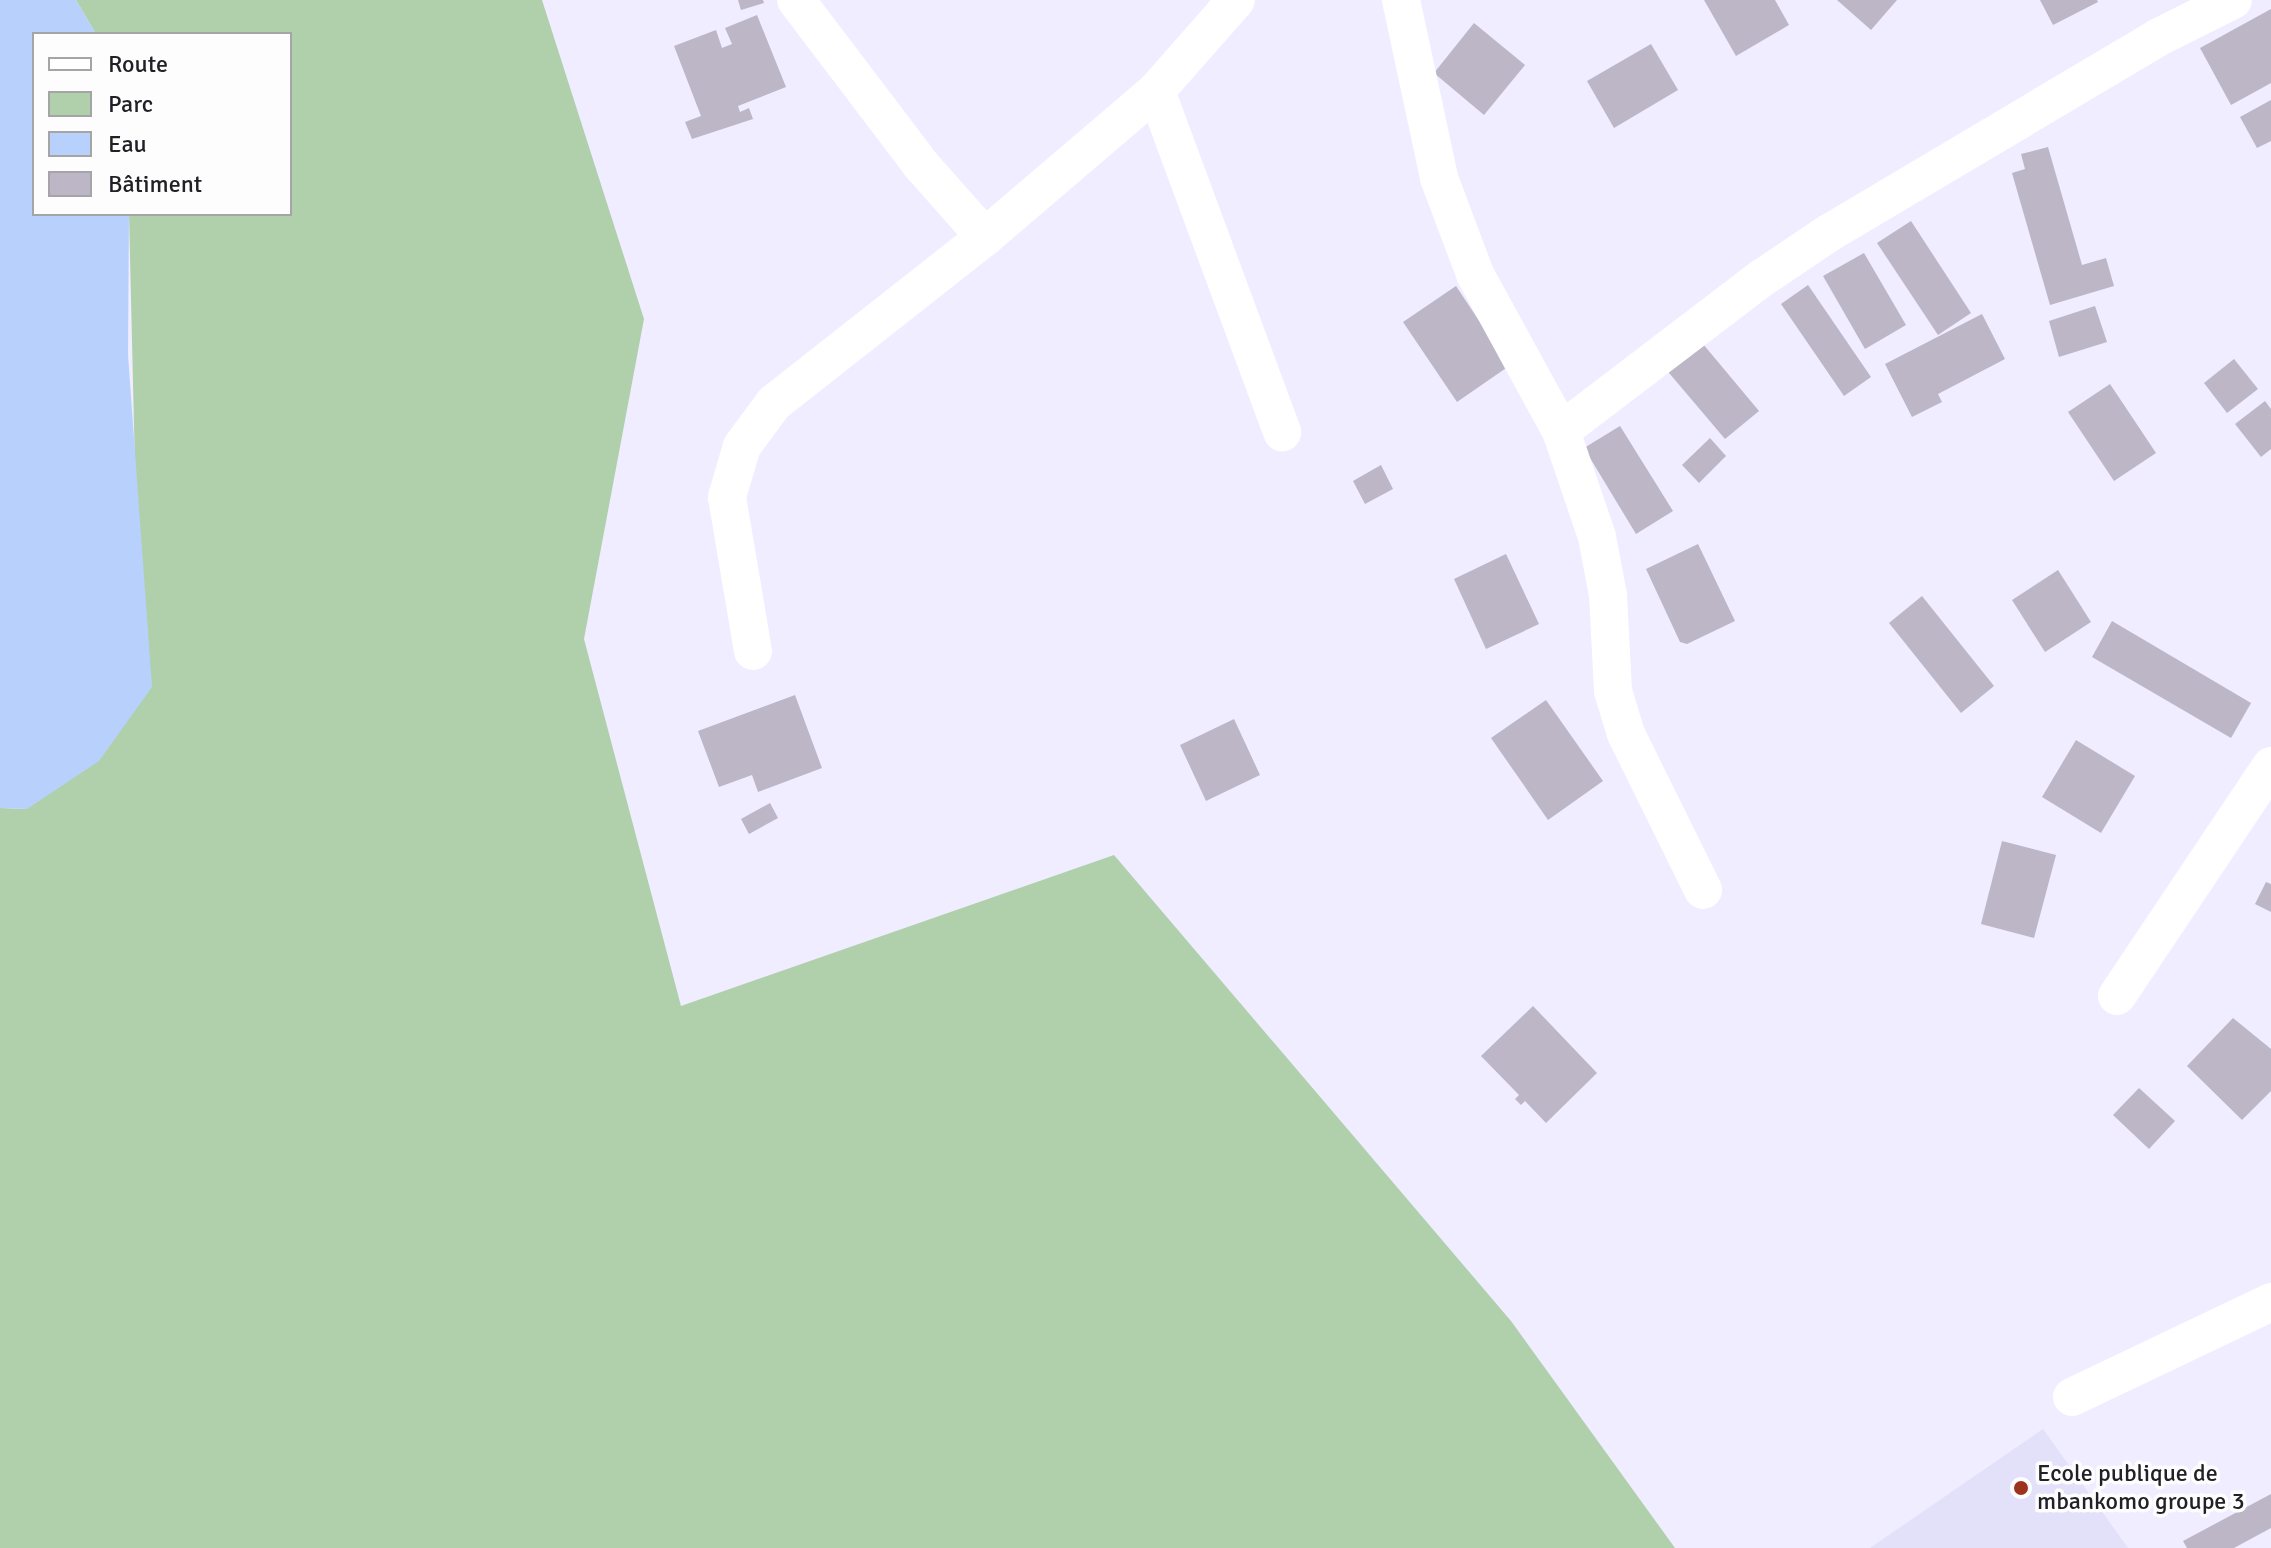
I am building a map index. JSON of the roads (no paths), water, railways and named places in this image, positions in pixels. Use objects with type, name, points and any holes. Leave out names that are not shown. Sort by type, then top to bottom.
[{"type":"street","points":[[796,0],[922,166],[985,237]]},
{"type":"street","points":[[753,651],[727,497],[742,446],[774,403],[985,237],[1156,91],[1236,0]]},
{"type":"street","points":[[1401,0],[1418,92],[1454,218],[1475,274],[1561,431],[1597,537],[1608,595],[1613,691],[1626,734],[1703,890]]},
{"type":"street","points":[[1561,431],[1749,287],[1829,233],[2157,38],[2233,0]]},
{"type":"street","points":[[1156,91],[1282,432]]},
{"type":"street","points":[[2117,996],[2271,766]]},
{"type":"street","points":[[2072,1397],[2271,1302]]},
{"type":"water","points":[[0,0],[76,0],[95,32],[32,32],[32,216],[129,216],[128,355],[152,687],[99,761],[27,809],[0,808]]},
{"type":"place","name":"Ecole publique de mbankomo groupe 3","points":[[2021,1488]]}]
